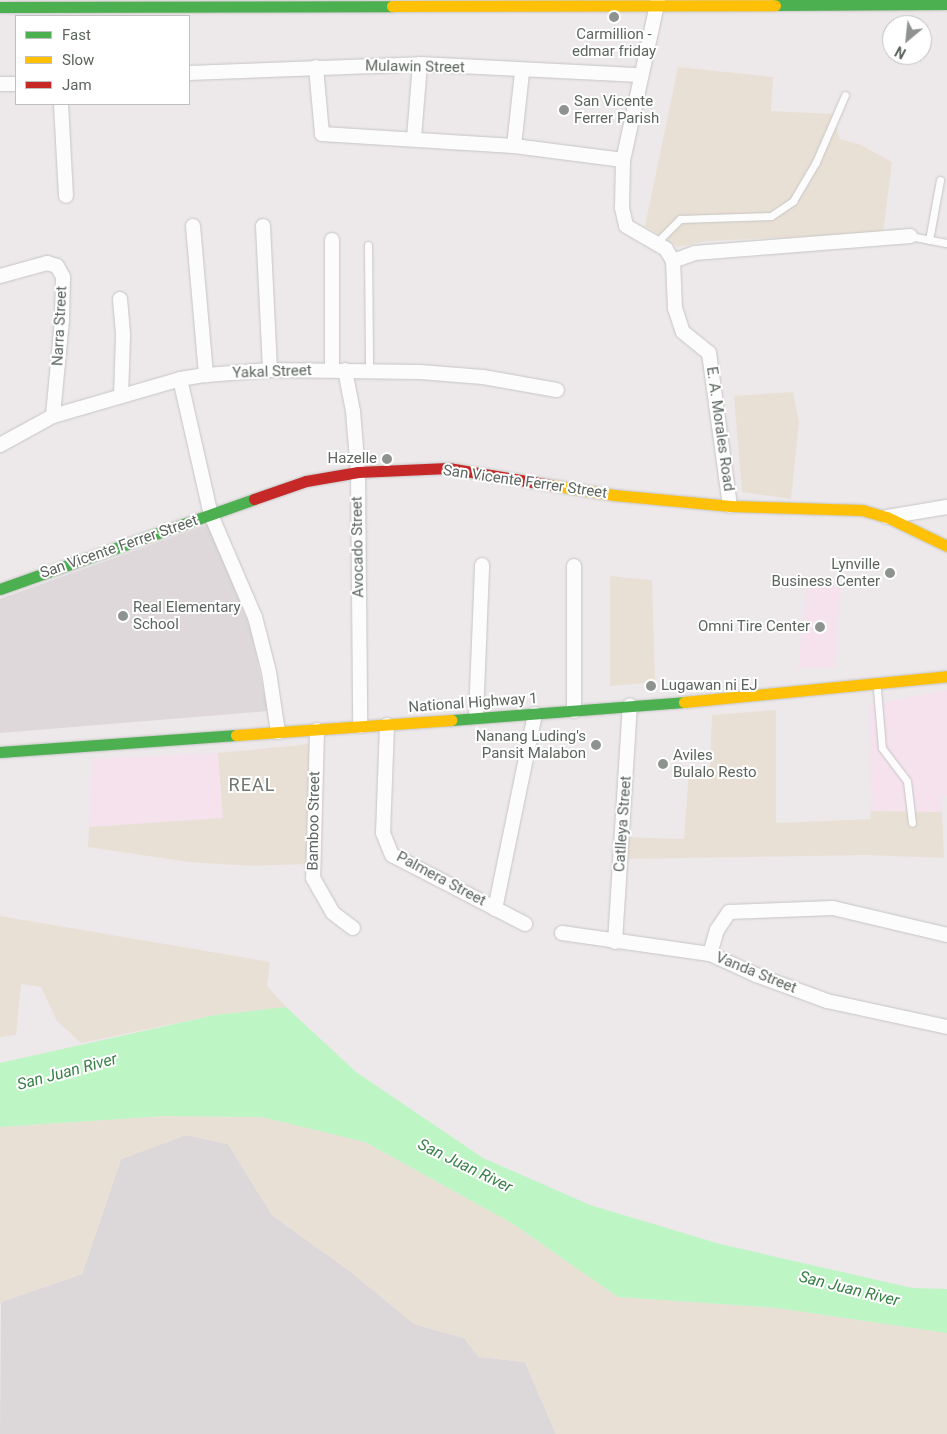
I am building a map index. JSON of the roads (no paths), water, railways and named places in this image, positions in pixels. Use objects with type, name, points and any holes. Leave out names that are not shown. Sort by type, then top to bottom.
[{"type":"main road","points":[[0,7],[658,3],[947,4]]},
{"type":"main road","name":"San Vicente Ferrer Street","points":[[0,589],[306,481],[358,472],[448,468],[614,495],[730,506],[862,510],[887,517]]},
{"type":"main road","points":[[887,517],[947,546]]},
{"type":"main road","name":"National Highway 1","points":[[0,752],[574,711],[947,676]]},
{"type":"street","points":[[658,3],[640,75],[623,160],[622,208],[626,226],[666,249],[674,261],[695,252],[910,236]]},
{"type":"street","points":[[414,138],[420,64]]},
{"type":"street","name":"Mulawin Street","points":[[190,72],[420,64],[522,72],[640,75]]},
{"type":"street","points":[[316,67],[322,134],[414,138],[514,146],[623,160]]},
{"type":"street","points":[[514,146],[522,72]]},
{"type":"street","points":[[0,84],[15,84]]},
{"type":"street","points":[[61,105],[66,196]]},
{"type":"street","points":[[193,226],[206,375]]},
{"type":"street","points":[[263,226],[270,370]]},
{"type":"street","name":"Avocado Street","points":[[332,240],[338,370],[353,410],[358,472],[360,726]]},
{"type":"street","name":"E. A. Morales Road","points":[[674,261],[676,308],[683,332],[709,353],[730,506]]},
{"type":"street","name":"Narra Street","points":[[0,276],[47,263],[57,266],[62,277],[62,320],[53,416]]},
{"type":"street","points":[[120,299],[123,336],[120,396]]},
{"type":"street","name":"Yakal Street","points":[[0,445],[53,416],[180,379],[206,375],[270,370],[370,371],[483,377],[556,390]]},
{"type":"street","points":[[180,379],[211,515],[255,616],[269,672],[278,732]]},
{"type":"street","name":"San Vicente Ferrer Street","points":[[887,517],[947,507]]},
{"type":"street","points":[[476,717],[482,565]]},
{"type":"street","points":[[574,566],[574,711]]},
{"type":"street","name":"Catlleya Street","points":[[615,942],[630,705]]},
{"type":"street","points":[[495,908],[535,714]]},
{"type":"street","name":"Palmera Street","points":[[387,725],[384,833],[392,855],[525,924]]},
{"type":"street","name":"Bamboo Street","points":[[317,730],[313,878],[333,913],[353,928]]},
{"type":"street","points":[[710,954],[717,930],[729,912],[833,908],[947,935]]},
{"type":"street","name":"Vanda Street","points":[[562,933],[710,954],[756,976],[827,1001],[947,1027]]},
{"type":"lane","points":[[656,244],[680,219],[770,216],[793,202],[816,162],[845,95]]},
{"type":"lane","points":[[929,240],[940,180]]},
{"type":"lane","points":[[910,236],[947,244]]},
{"type":"lane","points":[[368,244],[370,371]]},
{"type":"lane","points":[[877,684],[882,748],[907,781],[912,823]]},
{"type":"water","name":"San Juan River","points":[[286,1007],[356,1072],[483,1158],[590,1205],[720,1244],[912,1288],[947,1289],[947,1333],[777,1308],[618,1297],[513,1224],[365,1142],[262,1117],[165,1116],[0,1127],[0,1063],[215,1015]]},
{"type":"place","name":"Carmillion - edmar friday","points":[[614,17]]},
{"type":"place","name":"San Vicente Ferrer Parish","points":[[564,110]]},
{"type":"place","name":"Hazelle","points":[[387,459]]},
{"type":"place","name":"Lynville Business Center","points":[[890,573]]},
{"type":"place","name":"Real Elementary School","points":[[123,616]]},
{"type":"place","name":"Omni Tire Center","points":[[820,627]]},
{"type":"place","name":"Lugawan ni EJ","points":[[651,686]]},
{"type":"place","name":"Nanang Luding's Pansit Malabon","points":[[596,745]]},
{"type":"place","name":"Aviles Bulalo Resto","points":[[663,764]]},
{"type":"district","name":"REAL","points":[[252,785]]}]
